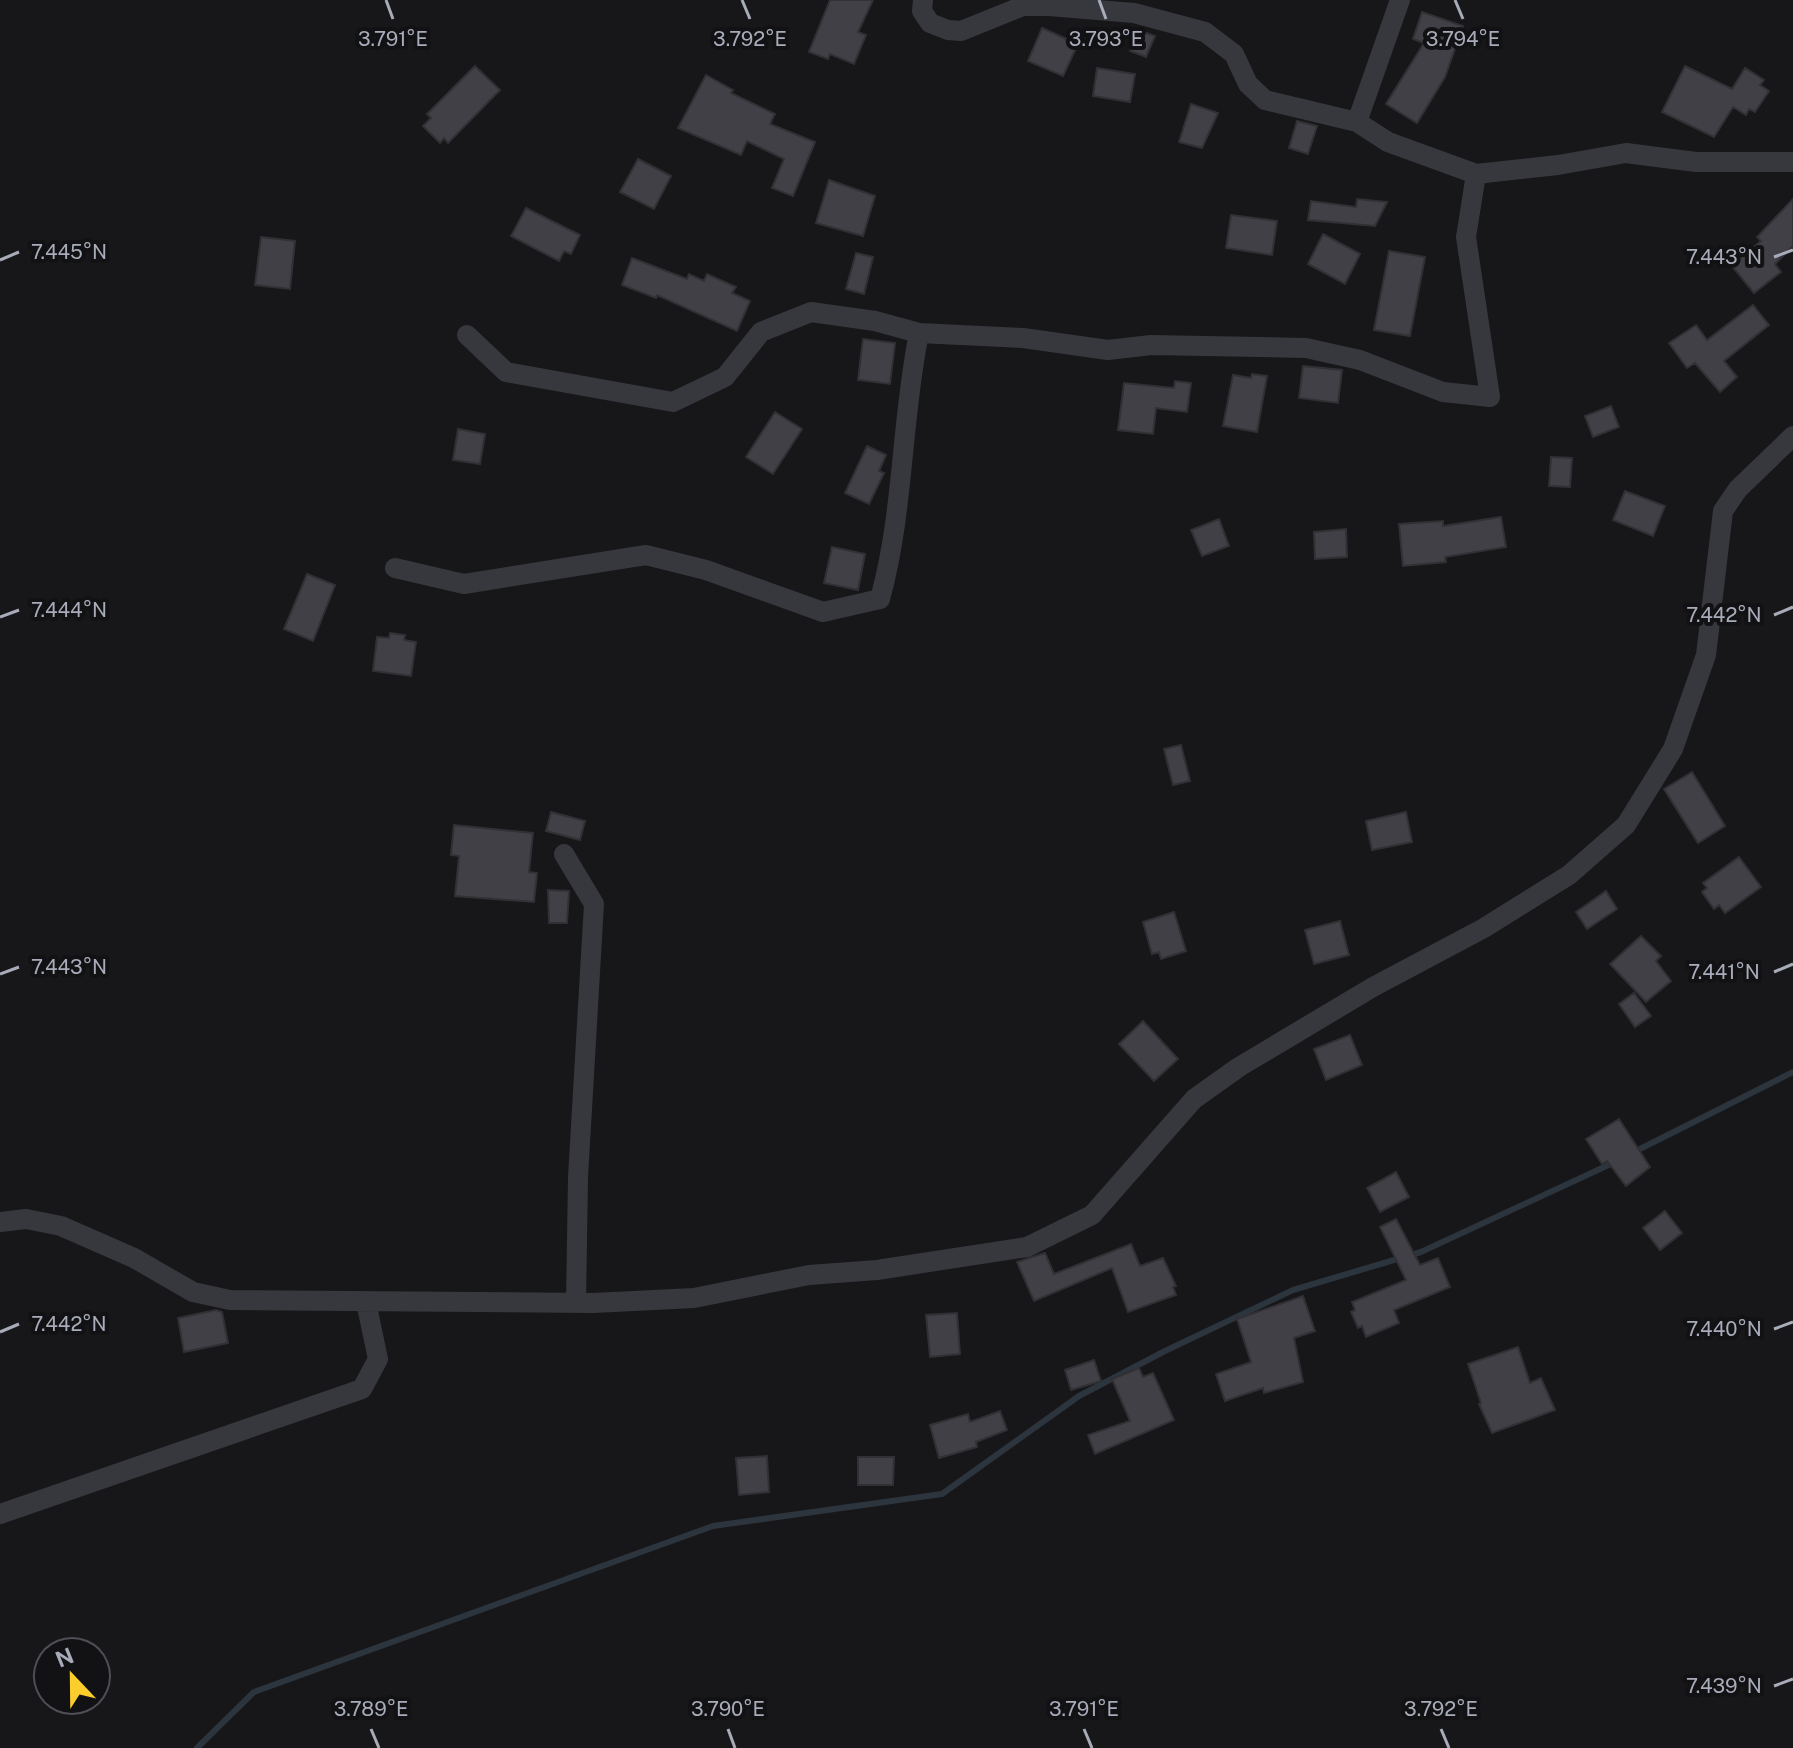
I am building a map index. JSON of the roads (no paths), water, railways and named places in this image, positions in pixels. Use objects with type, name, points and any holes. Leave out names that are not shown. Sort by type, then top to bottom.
[{"type":"street","points":[[923,0],[922,11],[930,23],[948,30],[961,31],[1023,6],[1049,6],[1134,13],[1205,32],[1234,54],[1248,84],[1265,100],[1357,122],[1388,142],[1476,174],[1558,165],[1626,153],[1696,162],[1793,162]]},
{"type":"street","points":[[1357,122],[1400,0]]},
{"type":"street","points":[[467,335],[506,372],[673,402],[725,377],[761,332],[811,312],[875,321],[919,333],[1023,338],[1108,350],[1151,345],[1306,348],[1360,360],[1443,392],[1490,397],[1466,237],[1476,174]]},
{"type":"street","points":[[395,568],[464,584],[646,555],[706,570],[823,612],[880,599],[893,551],[910,379],[919,333]]},
{"type":"street","points":[[0,1222],[26,1219],[61,1226],[134,1258],[193,1292],[230,1300],[576,1303],[694,1298],[809,1275],[877,1270],[1027,1247],[1092,1215],[1194,1099],[1239,1067],[1373,987],[1484,928],[1569,875],[1626,825],[1673,749],[1706,655],[1723,511],[1738,489],[1793,436]]},
{"type":"street","points":[[564,854],[594,904],[578,1177],[576,1303]]},
{"type":"street","points":[[0,1514],[362,1389],[378,1359],[366,1302]]},
{"type":"waterway","points":[[1632,1153],[1793,1072]]},
{"type":"waterway","points":[[197,1748],[254,1692],[713,1526],[942,1494],[1079,1396],[1165,1351],[1293,1290],[1421,1252],[1615,1162]]}]
